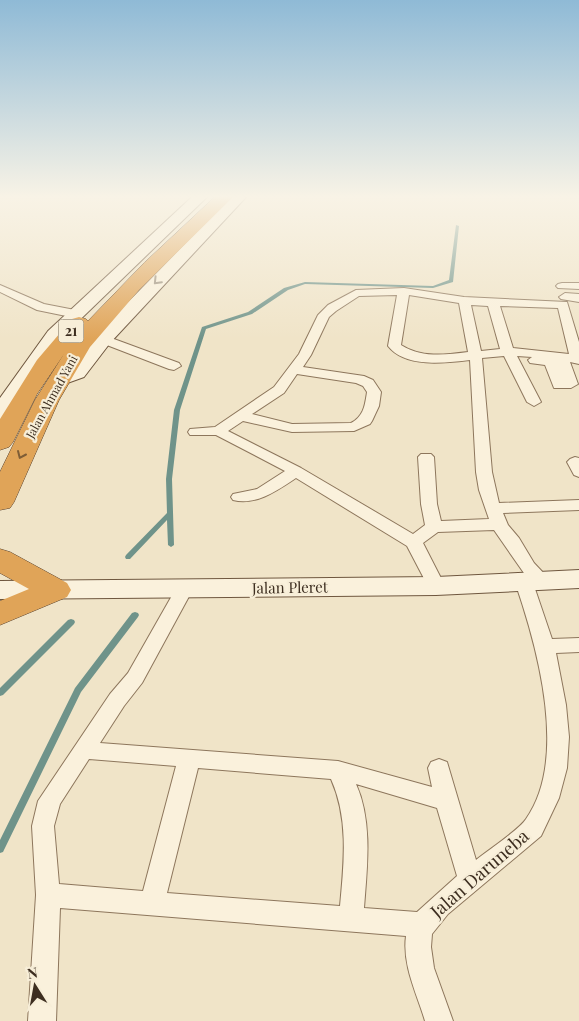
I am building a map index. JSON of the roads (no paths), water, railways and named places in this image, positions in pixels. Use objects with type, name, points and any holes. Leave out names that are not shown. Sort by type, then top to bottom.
[{"type":"highway","name":"Jalan Ahmad Yani","points":[[0,442],[28,388],[65,336],[167,244]]},
{"type":"highway","name":"Jalan Ahmad Yani","points":[[0,502],[35,424],[81,344],[168,244]]},
{"type":"highway","points":[[0,559],[56,590]]},
{"type":"highway","points":[[0,614],[56,590]]},
{"type":"street","points":[[0,414],[37,357],[54,336],[151,244]]},
{"type":"street","points":[[59,380],[77,373],[103,339],[194,244]]},
{"type":"street","points":[[564,292],[579,286]]},
{"type":"street","points":[[0,288],[41,307],[76,314]]},
{"type":"street","points":[[195,432],[218,431],[280,390],[305,355],[324,315],[356,293],[404,291],[464,301],[563,305],[578,360],[562,357],[476,355],[444,358],[405,354],[394,346],[404,291]]},
{"type":"street","points":[[564,292],[579,298]]},
{"type":"street","points":[[464,301],[476,355],[480,385],[482,457],[496,516],[513,542],[533,581]]},
{"type":"street","points":[[493,303],[510,356],[534,402]]},
{"type":"street","points":[[103,339],[174,366]]},
{"type":"street","points":[[510,356],[550,361],[559,385],[571,384],[562,357]]},
{"type":"street","points":[[242,416],[292,428],[354,427],[365,421],[372,406],[374,392],[368,383],[359,379],[294,370]]},
{"type":"street","points":[[218,431],[296,471],[414,542],[436,586]]},
{"type":"street","points":[[426,457],[428,504],[434,527]]},
{"type":"street","points":[[239,497],[262,494],[296,471]]},
{"type":"street","points":[[414,542],[434,527],[496,516],[579,505]]},
{"type":"street","name":"Jalan Pleret","points":[[0,590],[436,586],[579,579]]},
{"type":"street","name":"Jalan Daruneba","points":[[439,1021],[420,958],[418,937],[422,925],[440,906],[534,827],[550,803],[559,773],[562,738],[559,706],[533,581]]},
{"type":"street","points":[[42,1021],[48,895],[43,826],[49,801],[117,700],[135,678],[184,589]]},
{"type":"street","points":[[546,646],[579,646]]},
{"type":"street","points":[[84,750],[189,760],[258,762],[338,770],[446,802]]},
{"type":"street","points":[[152,904],[189,760]]},
{"type":"street","points":[[439,768],[446,802],[470,880]]},
{"type":"street","points":[[338,770],[344,780],[354,813],[357,842],[351,919]]},
{"type":"street","points":[[48,895],[116,902],[422,925]]},
{"type":"waterway","points":[[170,513],[169,479],[177,410],[204,328],[250,313],[286,289],[305,283],[433,287],[451,281],[455,244]]},
{"type":"waterway","points":[[128,557],[170,513]]},
{"type":"waterway","points":[[170,513],[171,545]]},
{"type":"waterway","points":[[0,849],[78,690],[135,615]]},
{"type":"waterway","points":[[0,693],[71,622]]}]
